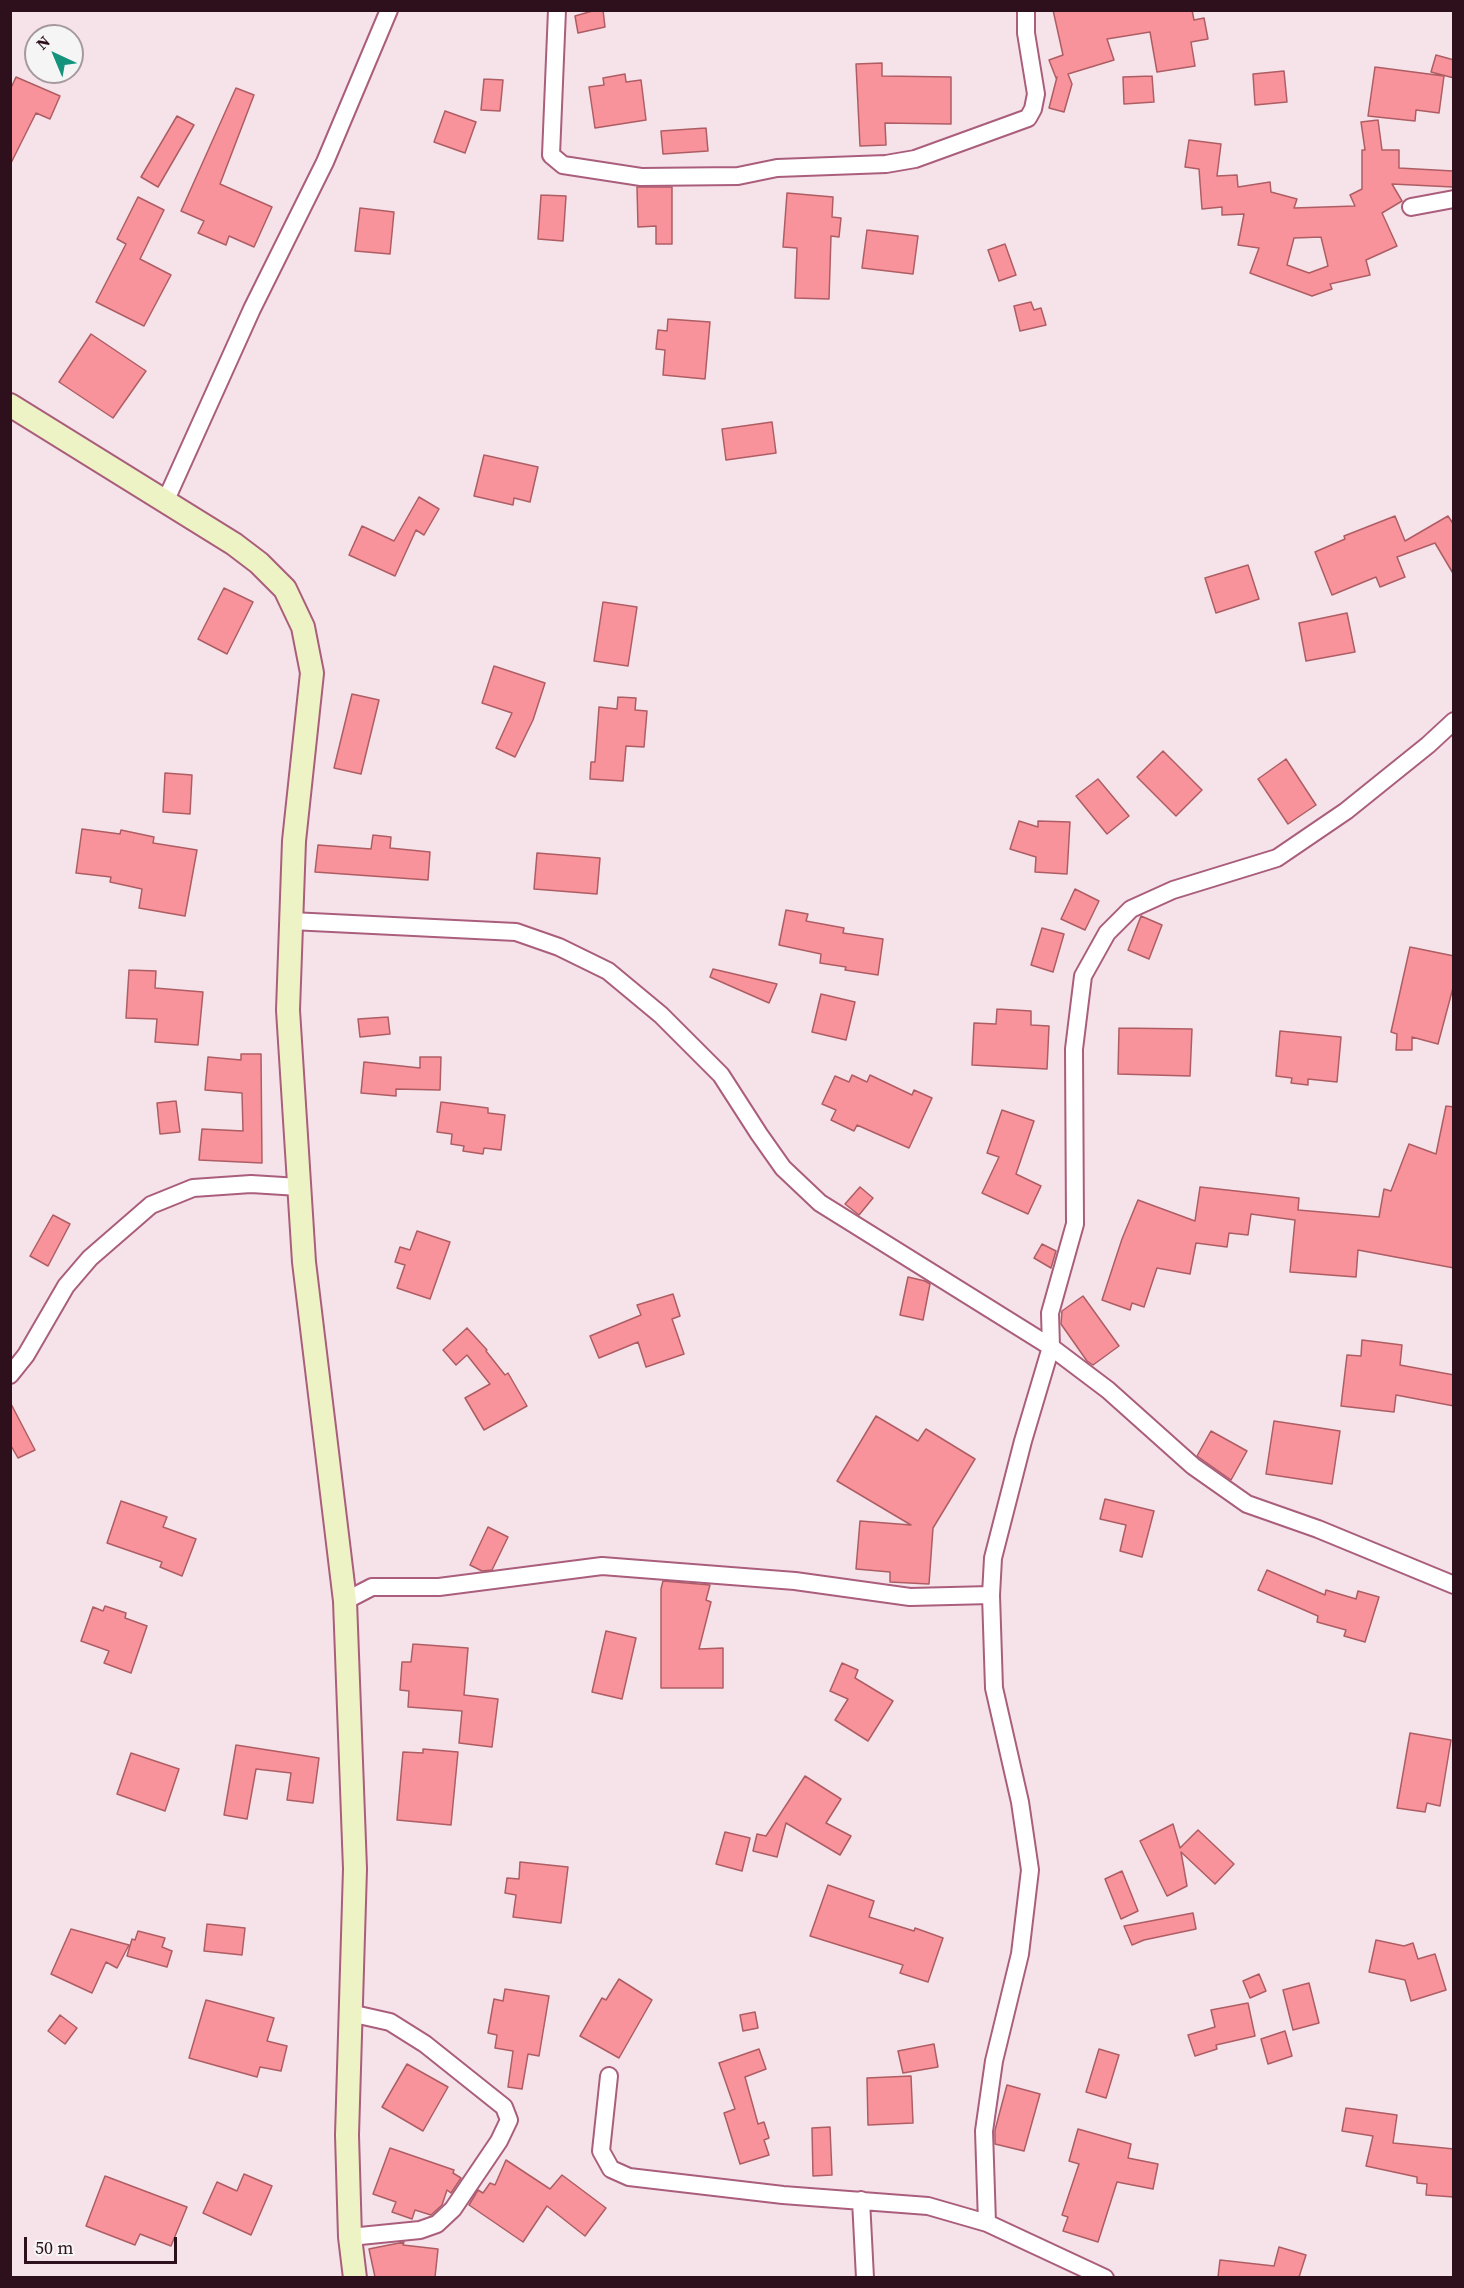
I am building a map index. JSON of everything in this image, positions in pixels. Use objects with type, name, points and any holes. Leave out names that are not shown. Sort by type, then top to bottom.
[{"type":"main road","points":[[10,405],[234,544],[259,563],[285,589],[303,627],[312,673],[294,841],[288,1010],[304,1262],[345,1601],[355,1869],[347,2135],[350,2237],[355,2277]]},
{"type":"street","points":[[165,502],[252,309],[325,162],[389,10]]},
{"type":"street","points":[[556,10],[550,155],[563,165],[641,177],[738,176],[777,168],[886,164],[915,159],[1028,118],[1033,109],[1036,94],[1026,33],[1026,10]]},
{"type":"street","points":[[1411,207],[1454,199]]},
{"type":"street","points":[[987,2223],[984,2131],[994,2061],[1020,1954],[1030,1870],[1020,1802],[994,1688],[991,1595],[993,1558],[1023,1441],[1051,1347],[1050,1313],[1075,1224],[1074,1049],[1083,976],[1107,933],[1131,909],[1173,890],[1277,858],[1346,811],[1428,745],[1454,720]]},
{"type":"street","points":[[291,921],[516,932],[559,947],[608,971],[662,1016],[721,1075],[783,1168],[820,1203],[1051,1347],[1108,1390],[1193,1466],[1247,1504],[1318,1528],[1454,1585]]},
{"type":"street","points":[[10,1375],[26,1356],[66,1286],[90,1258],[151,1205],[193,1188],[251,1184],[299,1187]]},
{"type":"street","points":[[345,1601],[372,1587],[439,1587],[602,1566],[795,1581],[910,1598],[991,1595]]},
{"type":"street","points":[[350,2013],[390,2022],[424,2044],[504,2107],[508,2120],[499,2141],[453,2209],[436,2224],[420,2230],[350,2237]]},
{"type":"street","points":[[609,2076],[601,2151],[611,2169],[629,2177],[783,2195],[928,2206],[987,2223],[1104,2277]]},
{"type":"street","points":[[861,2200],[865,2277]]},
{"type":"building","points":[[603,10],[605,27],[578,33],[575,16]]},
{"type":"building","points":[[1053,10],[1192,10],[1194,20],[1204,18],[1208,39],[1191,42],[1195,66],[1157,72],[1150,32],[1107,39],[1114,60],[1068,74],[1072,84],[1064,112],[1049,108],[1057,77],[1049,60],[1063,55]]},
{"type":"building","points":[[1436,55],[1454,60],[1454,78],[1431,72]]},
{"type":"building","points":[[882,63],[882,76],[951,77],[951,124],[885,123],[886,145],[860,146],[856,64]]},
{"type":"building","points":[[1375,67],[1444,76],[1439,113],[1416,110],[1415,121],[1368,116]]},
{"type":"building","points":[[1284,71],[1287,102],[1255,105],[1253,74]]},
{"type":"building","points":[[625,74],[626,82],[641,80],[646,120],[595,128],[589,87],[604,85],[603,78]]},
{"type":"building","points":[[1152,76],[1154,102],[1124,104],[1123,77]]},
{"type":"building","points":[[16,77],[24,80],[24,84],[32,84],[60,96],[50,119],[36,113],[10,165],[10,90]]},
{"type":"building","points":[[484,79],[503,80],[500,111],[481,110]]},
{"type":"building","points":[[236,88],[254,95],[220,184],[272,207],[254,247],[229,236],[226,245],[198,233],[204,221],[181,211]]},
{"type":"building","points":[[445,111],[476,122],[465,153],[434,142]]},
{"type":"building","points":[[177,116],[194,125],[158,187],[141,177]]},
{"type":"building","points":[[1378,120],[1382,150],[1399,150],[1399,168],[1453,171],[1453,187],[1392,184],[1402,201],[1382,213],[1397,246],[1366,260],[1370,275],[1330,284],[1332,289],[1312,296],[1250,273],[1259,248],[1238,245],[1244,214],[1222,215],[1222,207],[1202,209],[1199,169],[1185,167],[1189,140],[1221,144],[1217,176],[1237,175],[1238,187],[1270,182],[1271,192],[1297,199],[1294,208],[1355,206],[1350,195],[1362,189],[1362,150],[1365,150],[1361,122]],"holes":[[[1321,237],[1328,266],[1309,273],[1287,265],[1294,238]]]},
{"type":"building","points":[[706,128],[708,151],[663,154],[661,131]]},
{"type":"building","points":[[637,187],[672,187],[672,244],[656,244],[656,226],[638,227]]},
{"type":"building","points":[[787,193],[833,197],[832,217],[841,218],[839,237],[831,236],[829,299],[795,298],[797,248],[783,247]]},
{"type":"building","points":[[541,195],[566,196],[563,241],[538,239]]},
{"type":"building","points":[[138,197],[164,210],[140,259],[171,275],[144,326],[96,302],[126,244],[117,239]]},
{"type":"building","points":[[360,208],[394,212],[390,254],[355,251]]},
{"type":"building","points":[[867,230],[918,236],[913,274],[862,268]]},
{"type":"building","points":[[1005,244],[1016,275],[999,281],[988,250]]},
{"type":"building","points":[[1031,302],[1034,310],[1041,308],[1046,325],[1020,331],[1014,306]]},
{"type":"building","points":[[668,319],[710,322],[705,379],[663,375],[665,350],[656,349],[658,330],[667,331]]},
{"type":"building","points":[[91,334],[146,371],[113,418],[59,382]]},
{"type":"building","points":[[772,422],[776,453],[726,460],[722,429]]},
{"type":"building","points":[[484,455],[538,467],[530,502],[514,498],[513,505],[474,496]]},
{"type":"building","points":[[419,497],[439,509],[424,535],[416,530],[395,576],[349,555],[362,526],[394,541]]},
{"type":"building","points":[[1395,516],[1405,541],[1448,516],[1454,525],[1454,575],[1435,543],[1397,557],[1405,577],[1380,587],[1376,577],[1332,595],[1315,552],[1345,539],[1344,536]]},
{"type":"building","points":[[1248,565],[1259,599],[1216,613],[1205,578]]},
{"type":"building","points":[[224,588],[253,602],[227,654],[198,639]]},
{"type":"building","points":[[603,602],[637,607],[628,666],[594,661]]},
{"type":"building","points":[[1347,613],[1355,652],[1306,661],[1299,623]]},
{"type":"building","points":[[494,666],[545,683],[533,720],[515,757],[496,748],[512,713],[482,703]]},
{"type":"building","points":[[352,694],[379,700],[361,774],[334,768]]},
{"type":"building","points":[[618,697],[636,698],[635,710],[647,711],[644,747],[626,746],[623,781],[590,779],[591,762],[595,762],[599,707],[617,709]]},
{"type":"building","points":[[1163,751],[1202,790],[1176,816],[1137,777]]},
{"type":"building","points":[[1286,759],[1316,805],[1288,824],[1258,779]]},
{"type":"building","points":[[165,773],[192,775],[190,814],[163,812]]},
{"type":"building","points":[[1098,779],[1129,816],[1107,834],[1076,796]]},
{"type":"building","points":[[1019,821],[1038,827],[1038,821],[1070,822],[1067,874],[1035,872],[1036,857],[1010,849]]},
{"type":"building","points":[[82,829],[120,834],[121,830],[154,837],[153,843],[197,850],[185,916],[139,908],[142,889],[110,882],[111,877],[76,873]]},
{"type":"building","points":[[373,835],[391,837],[390,848],[430,852],[428,880],[315,872],[318,845],[371,849]]},
{"type":"building","points":[[537,853],[600,858],[597,894],[534,889]]},
{"type":"building","points":[[1075,889],[1099,901],[1085,930],[1061,919]]},
{"type":"building","points":[[786,910],[808,914],[806,921],[844,928],[843,933],[883,939],[878,975],[820,963],[821,954],[779,945]]},
{"type":"building","points":[[1141,916],[1162,925],[1149,959],[1128,950]]},
{"type":"building","points":[[1042,928],[1064,934],[1053,972],[1031,965]]},
{"type":"building","points":[[1410,947],[1454,956],[1454,984],[1438,1044],[1412,1037],[1412,1050],[1396,1050],[1397,1034],[1391,1032]]},
{"type":"building","points":[[713,969],[777,984],[769,1003],[710,977]]},
{"type":"building","points":[[129,970],[156,971],[155,988],[203,992],[198,1045],[155,1042],[157,1019],[126,1018]]},
{"type":"building","points":[[821,994],[855,1002],[846,1040],[812,1032]]},
{"type":"building","points":[[997,1009],[1031,1011],[1031,1025],[1049,1026],[1047,1069],[972,1065],[974,1023],[996,1024]]},
{"type":"building","points":[[388,1017],[390,1034],[360,1037],[358,1019]]},
{"type":"building","points":[[1119,1028],[1192,1029],[1190,1076],[1118,1074]]},
{"type":"building","points":[[1280,1031],[1341,1037],[1337,1082],[1308,1079],[1308,1085],[1291,1083],[1292,1078],[1276,1076]]},
{"type":"building","points":[[241,1054],[261,1054],[262,1163],[199,1160],[202,1129],[243,1131],[242,1093],[205,1090],[208,1057],[241,1060]]},
{"type":"building","points":[[420,1057],[441,1057],[440,1090],[396,1089],[396,1096],[361,1093],[364,1062],[420,1068]]},
{"type":"building","points":[[852,1075],[867,1082],[870,1075],[912,1095],[914,1090],[932,1098],[909,1148],[857,1125],[854,1131],[831,1120],[836,1110],[822,1104],[835,1076],[849,1082]]},
{"type":"building","points":[[176,1101],[180,1132],[160,1134],[157,1103]]},
{"type":"building","points":[[441,1102],[488,1108],[488,1113],[505,1115],[501,1150],[484,1148],[483,1154],[463,1151],[464,1146],[451,1144],[452,1134],[437,1132]]},
{"type":"building","points":[[1446,1106],[1454,1107],[1454,1268],[1358,1250],[1356,1277],[1290,1272],[1295,1220],[1251,1214],[1248,1235],[1229,1233],[1227,1247],[1196,1243],[1190,1274],[1157,1268],[1144,1307],[1132,1303],[1130,1310],[1102,1300],[1122,1239],[1138,1200],[1195,1221],[1200,1187],[1299,1198],[1298,1210],[1379,1217],[1384,1189],[1391,1191],[1409,1144],[1436,1154]]},
{"type":"building","points":[[1002,1110],[1034,1121],[1016,1174],[1041,1186],[1028,1214],[982,1193],[999,1157],[987,1153]]},
{"type":"building","points":[[860,1187],[873,1198],[859,1215],[845,1204]]},
{"type":"building","points":[[53,1215],[70,1224],[48,1266],[30,1256]]},
{"type":"building","points":[[417,1231],[450,1242],[430,1299],[397,1288],[405,1265],[395,1262],[400,1247],[410,1250]]},
{"type":"building","points":[[1042,1244],[1056,1251],[1051,1268],[1034,1258]]},
{"type":"building","points":[[908,1277],[930,1284],[923,1320],[900,1315]]},
{"type":"building","points":[[673,1294],[680,1316],[672,1319],[684,1354],[646,1367],[638,1342],[599,1358],[590,1336],[641,1315],[637,1305]]},
{"type":"building","points":[[1083,1296],[1119,1346],[1093,1365],[1087,1361],[1061,1324],[1062,1311]]},
{"type":"building","points":[[467,1328],[505,1375],[508,1373],[527,1406],[484,1430],[465,1398],[490,1384],[467,1355],[456,1365],[443,1350]]},
{"type":"building","points":[[1362,1340],[1402,1345],[1400,1365],[1454,1375],[1454,1406],[1396,1395],[1394,1412],[1341,1406],[1347,1355],[1361,1356]]},
{"type":"building","points":[[10,1402],[35,1450],[18,1458],[10,1444]]},
{"type":"building","points":[[876,1416],[918,1441],[926,1429],[975,1459],[933,1528],[929,1584],[890,1582],[890,1572],[856,1569],[860,1521],[911,1525],[837,1481]]},
{"type":"building","points":[[1274,1421],[1340,1431],[1332,1484],[1266,1474]]},
{"type":"building","points":[[1211,1431],[1247,1451],[1231,1480],[1197,1456]]},
{"type":"building","points":[[1105,1499],[1154,1511],[1142,1557],[1120,1551],[1126,1525],[1100,1519]]},
{"type":"building","points":[[121,1501],[167,1517],[163,1527],[196,1539],[182,1576],[160,1567],[162,1562],[107,1543]]},
{"type":"building","points":[[488,1527],[508,1537],[492,1570],[482,1571],[470,1565]]},
{"type":"building","points":[[1267,1570],[1325,1595],[1326,1590],[1356,1599],[1358,1591],[1379,1597],[1365,1642],[1344,1636],[1346,1630],[1317,1622],[1318,1616],[1258,1590]]},
{"type":"building","points":[[663,1581],[710,1585],[706,1600],[711,1602],[699,1649],[723,1648],[723,1688],[661,1688],[661,1589]]},
{"type":"building","points":[[105,1606],[126,1613],[125,1618],[147,1626],[131,1673],[104,1663],[109,1651],[81,1641],[93,1607],[103,1611]]},
{"type":"building","points":[[606,1631],[636,1638],[622,1699],[592,1692]]},
{"type":"building","points":[[413,1644],[468,1648],[464,1695],[498,1699],[492,1747],[459,1743],[462,1711],[408,1707],[409,1691],[400,1690],[402,1662],[411,1662]]},
{"type":"building","points":[[842,1663],[858,1670],[855,1678],[893,1701],[868,1741],[835,1720],[848,1699],[830,1691]]},
{"type":"building","points":[[1410,1733],[1451,1740],[1440,1806],[1427,1803],[1425,1812],[1397,1808]]},
{"type":"building","points":[[236,1745],[319,1758],[313,1803],[287,1800],[291,1773],[256,1769],[247,1819],[224,1815]]},
{"type":"building","points":[[423,1749],[458,1752],[451,1825],[397,1820],[403,1752],[423,1753]]},
{"type":"building","points":[[131,1753],[179,1769],[165,1811],[117,1794]]},
{"type":"building","points":[[805,1776],[841,1799],[826,1823],[851,1836],[840,1855],[786,1823],[777,1857],[753,1851],[757,1834],[766,1836]]},
{"type":"building","points":[[1173,1824],[1180,1848],[1198,1830],[1234,1864],[1215,1884],[1181,1852],[1187,1886],[1167,1896],[1140,1841]]},
{"type":"building","points":[[725,1832],[750,1838],[742,1871],[716,1864]]},
{"type":"building","points":[[520,1862],[568,1867],[561,1923],[513,1917],[516,1895],[505,1893],[507,1878],[519,1879]]},
{"type":"building","points":[[1122,1871],[1138,1911],[1121,1919],[1105,1879]]},
{"type":"building","points":[[828,1885],[874,1901],[869,1917],[914,1931],[915,1928],[943,1938],[928,1982],[900,1973],[903,1965],[810,1936]]},
{"type":"building","points":[[1193,1913],[1196,1929],[1144,1940],[1132,1945],[1124,1926]]},
{"type":"building","points":[[207,1924],[245,1928],[242,1955],[204,1951]]},
{"type":"building","points":[[71,1929],[129,1945],[117,1968],[106,1962],[92,1993],[51,1974]]},
{"type":"building","points":[[138,1931],[165,1938],[162,1947],[172,1951],[167,1967],[127,1956],[132,1939],[135,1940]]},
{"type":"building","points":[[1376,1940],[1404,1946],[1413,1943],[1418,1959],[1435,1954],[1446,1990],[1411,2001],[1405,1980],[1369,1972]]},
{"type":"building","points":[[1259,1974],[1266,1991],[1250,1998],[1243,1981]]},
{"type":"building","points":[[619,1979],[652,2000],[619,2058],[580,2036],[602,1998],[606,2000]]},
{"type":"building","points":[[1309,1983],[1319,2023],[1293,2030],[1283,1990]]},
{"type":"building","points":[[505,1989],[549,1996],[539,2056],[528,2054],[522,2089],[508,2087],[513,2051],[495,2048],[497,2035],[488,2033],[494,1999],[503,2001]]},
{"type":"building","points":[[206,2000],[274,2018],[267,2041],[287,2046],[281,2071],[260,2067],[257,2077],[189,2058]]},
{"type":"building","points":[[1248,2003],[1255,2036],[1216,2045],[1217,2049],[1195,2056],[1188,2035],[1215,2027],[1211,2010]]},
{"type":"building","points":[[755,2012],[758,2028],[743,2031],[740,2015]]},
{"type":"building","points":[[60,2015],[77,2028],[65,2044],[48,2031]]},
{"type":"building","points":[[1285,2031],[1292,2056],[1268,2064],[1261,2039]]},
{"type":"building","points":[[934,2044],[938,2067],[903,2073],[898,2051]]},
{"type":"building","points":[[759,2049],[766,2069],[745,2077],[758,2124],[764,2122],[769,2138],[764,2140],[769,2155],[740,2164],[724,2113],[735,2109],[719,2063]]},
{"type":"building","points":[[1099,2049],[1119,2055],[1106,2098],[1086,2092]]},
{"type":"building","points":[[407,2064],[448,2087],[423,2131],[382,2107]]},
{"type":"building","points":[[911,2076],[913,2123],[868,2125],[867,2078]]},
{"type":"building","points":[[1007,2085],[1040,2094],[1024,2151],[995,2144],[995,2130]]},
{"type":"building","points":[[1346,2108],[1397,2115],[1393,2143],[1454,2149],[1454,2197],[1426,2195],[1427,2184],[1417,2183],[1417,2177],[1366,2166],[1373,2136],[1342,2131]]},
{"type":"building","points":[[830,2127],[832,2175],[813,2176],[812,2128]]},
{"type":"building","points":[[1078,2129],[1131,2144],[1128,2158],[1158,2164],[1153,2189],[1117,2182],[1098,2242],[1063,2231],[1068,2217],[1062,2215],[1079,2164],[1069,2161]]},
{"type":"building","points":[[390,2148],[454,2170],[453,2173],[461,2178],[451,2193],[447,2190],[442,2205],[431,2215],[415,2210],[412,2219],[392,2212],[396,2202],[373,2194]]},
{"type":"building","points":[[506,2160],[550,2189],[562,2175],[606,2208],[585,2236],[547,2206],[523,2242],[469,2205],[478,2190],[483,2193],[490,2183],[495,2185]]},
{"type":"building","points":[[244,2174],[272,2186],[251,2235],[203,2213],[217,2182],[237,2191]]},
{"type":"building","points":[[105,2176],[187,2207],[171,2246],[140,2234],[135,2245],[86,2226]]},
{"type":"building","points":[[404,2242],[403,2245],[438,2249],[435,2277],[375,2277],[369,2249]]},
{"type":"building","points":[[1279,2247],[1306,2255],[1299,2277],[1218,2277],[1220,2260],[1274,2266]]}]
